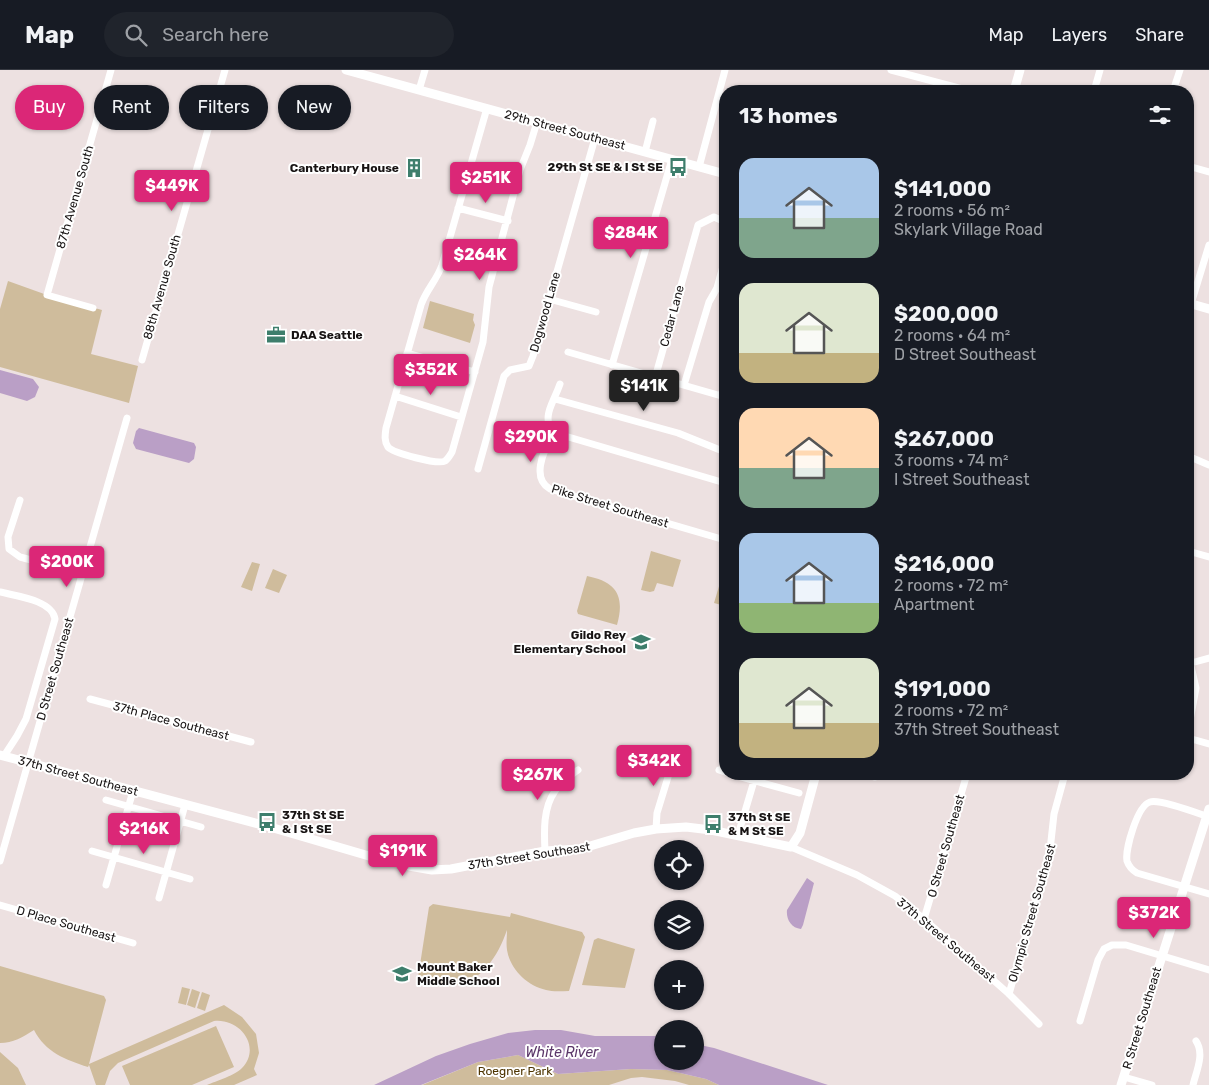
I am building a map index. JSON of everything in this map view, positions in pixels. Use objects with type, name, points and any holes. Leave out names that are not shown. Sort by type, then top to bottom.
[{"type":"street","name":"87th Avenue South","points":[[93,308],[47,295],[111,70]]},
{"type":"street","name":"88th Avenue South","points":[[142,360],[225,70]]},
{"type":"street","name":"29th Street Southeast","points":[[346,70],[719,172]]},
{"type":"street","points":[[419,90],[425,70]]},
{"type":"street","points":[[721,85],[725,70]]},
{"type":"street","points":[[891,70],[947,85]]},
{"type":"street","points":[[1016,85],[1020,70]]},
{"type":"street","points":[[1096,85],[1100,70]]},
{"type":"street","points":[[1176,85],[1180,70]]},
{"type":"street","points":[[699,167],[719,92]]},
{"type":"street","points":[[486,108],[440,271],[422,300],[386,428],[385,442],[390,449],[397,453],[439,462],[447,459],[453,448],[485,332],[489,287],[520,170],[537,122]]},
{"type":"street","points":[[645,152],[653,121]]},
{"type":"street","name":"Dogwood Lane","points":[[478,469],[504,376],[510,370],[525,368],[530,363],[595,138]]},
{"type":"street","points":[[612,365],[672,159]]},
{"type":"street","points":[[1194,168],[1209,172]]},
{"type":"street","points":[[458,208],[508,221]]},
{"type":"street","name":"Cedar Lane","points":[[655,378],[698,225],[714,217],[719,218]]},
{"type":"street","points":[[1194,289],[1209,244]]},
{"type":"street","points":[[684,385],[709,302],[719,284]]},
{"type":"street","points":[[548,299],[596,312]]},
{"type":"street","points":[[1194,305],[1209,309]]},
{"type":"street","points":[[568,352],[719,396]]},
{"type":"street","points":[[408,353],[474,372]]},
{"type":"street","points":[[560,384],[547,415],[552,439],[561,436],[569,437],[719,481]]},
{"type":"street","points":[[395,396],[461,417]]},
{"type":"street","points":[[555,398],[678,433],[719,450]]},
{"type":"street","name":"D Street Southeast","points":[[0,861],[127,418]]},
{"type":"street","name":"Pike Street Southeast","points":[[552,439],[545,450],[540,472],[541,480],[548,488],[719,538]]},
{"type":"street","points":[[1194,459],[1209,465]]},
{"type":"street","points":[[20,500],[8,537],[9,549],[20,557],[83,574]]},
{"type":"street","points":[[1194,553],[1209,557]]},
{"type":"street","points":[[0,592],[41,603],[52,611],[55,619],[26,719],[18,736],[2,755]]},
{"type":"street","points":[[1194,662],[1209,658]]},
{"type":"street","points":[[1194,675],[1196,692],[1194,702]]},
{"type":"street","name":"37th Place Southeast","points":[[90,699],[251,742]]},
{"type":"street","points":[[1194,740],[1209,744]]},
{"type":"street","points":[[656,829],[657,814],[676,751]]},
{"type":"street","name":"37th Street Southeast","points":[[2,755],[409,866],[432,870],[450,869],[545,852],[580,849],[634,833],[656,829],[698,828],[791,847],[876,884],[895,896],[1009,994],[1039,1024]]},
{"type":"street","points":[[545,852],[545,818],[551,797],[562,783],[578,770]]},
{"type":"street","points":[[751,780],[799,793]]},
{"type":"street","points":[[791,847],[800,833],[814,780]]},
{"type":"street","name":"O Street Southeast","points":[[924,919],[965,780]]},
{"type":"street","name":"Olympic Street Southeast","points":[[1009,994],[1050,850],[1054,814],[1063,780]]},
{"type":"street","points":[[738,835],[754,781]]},
{"type":"street","points":[[106,885],[133,791]]},
{"type":"street","points":[[106,800],[201,827]]},
{"type":"street","points":[[1208,814],[1158,802],[1149,802],[1143,806],[1138,816],[1128,850],[1127,861],[1130,867],[1140,874],[1209,894]]},
{"type":"street","points":[[159,898],[185,805]]},
{"type":"street","name":"R Street Southeast","points":[[1122,1081],[1208,814]]},
{"type":"street","points":[[92,852],[190,879]]},
{"type":"street","name":"D Place Southeast","points":[[0,904],[133,942]]},
{"type":"street","points":[[1080,1022],[1098,960],[1104,949],[1108,946],[1123,944],[1209,970]]},
{"type":"street","points":[[1192,1085],[1200,1056],[1199,1045],[1196,1041]]},
{"type":"street","points":[[1122,1081],[1152,1085]]},
{"type":"green space","points":[[8,281],[47,295],[102,310],[91,354],[138,366],[129,403],[0,367],[0,309]]},
{"type":"green space","points":[[430,301],[474,314],[473,320],[475,325],[470,343],[423,328]]},
{"type":"green space","points":[[651,551],[681,560],[673,587],[657,583],[654,591],[641,590]]},
{"type":"green space","points":[[252,562],[260,564],[252,591],[241,587]]},
{"type":"green space","points":[[273,569],[287,575],[279,593],[265,588]]},
{"type":"green space","points":[[587,576],[605,582],[612,586],[616,592],[620,606],[617,625],[578,614],[577,611]]},
{"type":"green space","points":[[719,586],[719,604],[714,603]]},
{"type":"green space","points":[[433,904],[510,917],[511,913],[582,932],[585,937],[569,991],[552,991],[539,988],[520,976],[509,957],[507,930],[494,958],[472,979],[463,984],[448,987],[417,984],[429,907]]},
{"type":"green space","points":[[598,938],[635,949],[625,988],[582,985],[594,940]]},
{"type":"green space","points":[[0,966],[104,996],[106,1000],[89,1064],[224,1005],[242,1017],[256,1034],[259,1053],[254,1069],[257,1075],[234,1085],[207,1085],[239,1071],[248,1060],[250,1051],[249,1043],[240,1029],[223,1021],[214,1021],[118,1063],[110,1071],[105,1085],[96,1085],[89,1065],[88,1067],[64,1058],[50,1050],[34,1030],[14,1041],[0,1043]]},
{"type":"green space","points":[[182,987],[190,989],[186,1005],[178,1003]]},
{"type":"green space","points":[[192,989],[200,992],[195,1008],[187,1005]]},
{"type":"green space","points":[[202,992],[210,995],[205,1011],[197,1008]]},
{"type":"green space","points":[[216,1026],[234,1067],[192,1085],[130,1085],[122,1066]]},
{"type":"green space","points":[[0,1052],[18,1068],[26,1085],[0,1085]]},
{"type":"green space","name":"Roegner Park","points":[[518,1055],[558,1074],[631,1069],[667,1070],[706,1079],[719,1085],[689,1085],[675,1081],[642,1077],[631,1078],[609,1085],[422,1085],[478,1062]]},
{"type":"water","points":[[0,370],[33,379],[39,387],[35,397],[27,401],[0,393]]},
{"type":"water","points":[[139,428],[194,443],[196,447],[194,459],[189,463],[136,449],[133,443],[136,431]]},
{"type":"water","points":[[807,878],[814,883],[801,929],[794,927],[790,922],[787,917],[787,910]]},
{"type":"water","name":"White River","points":[[561,1030],[595,1036],[654,1036],[654,1070],[631,1069],[558,1074],[518,1055],[478,1062],[421,1085],[374,1085],[436,1056],[508,1033]]},
{"type":"water","name":"White River","points":[[704,1046],[828,1085],[719,1085],[706,1079],[667,1070],[704,1070]]},
{"type":"place","name":"29th St SE & I St SE","points":[[678,167]]},
{"type":"place","name":"Canterbury House","points":[[414,168]]},
{"type":"place","name":"DAA Seattle","points":[[276,335]]},
{"type":"place","name":"Gildo Rey Elementary School","points":[[641,642]]},
{"type":"place","name":"37th St SE & I St SE","points":[[267,822]]},
{"type":"place","name":"37th St SE & M St SE","points":[[713,824]]},
{"type":"place","name":"Mount Baker Middle School","points":[[402,974]]}]
